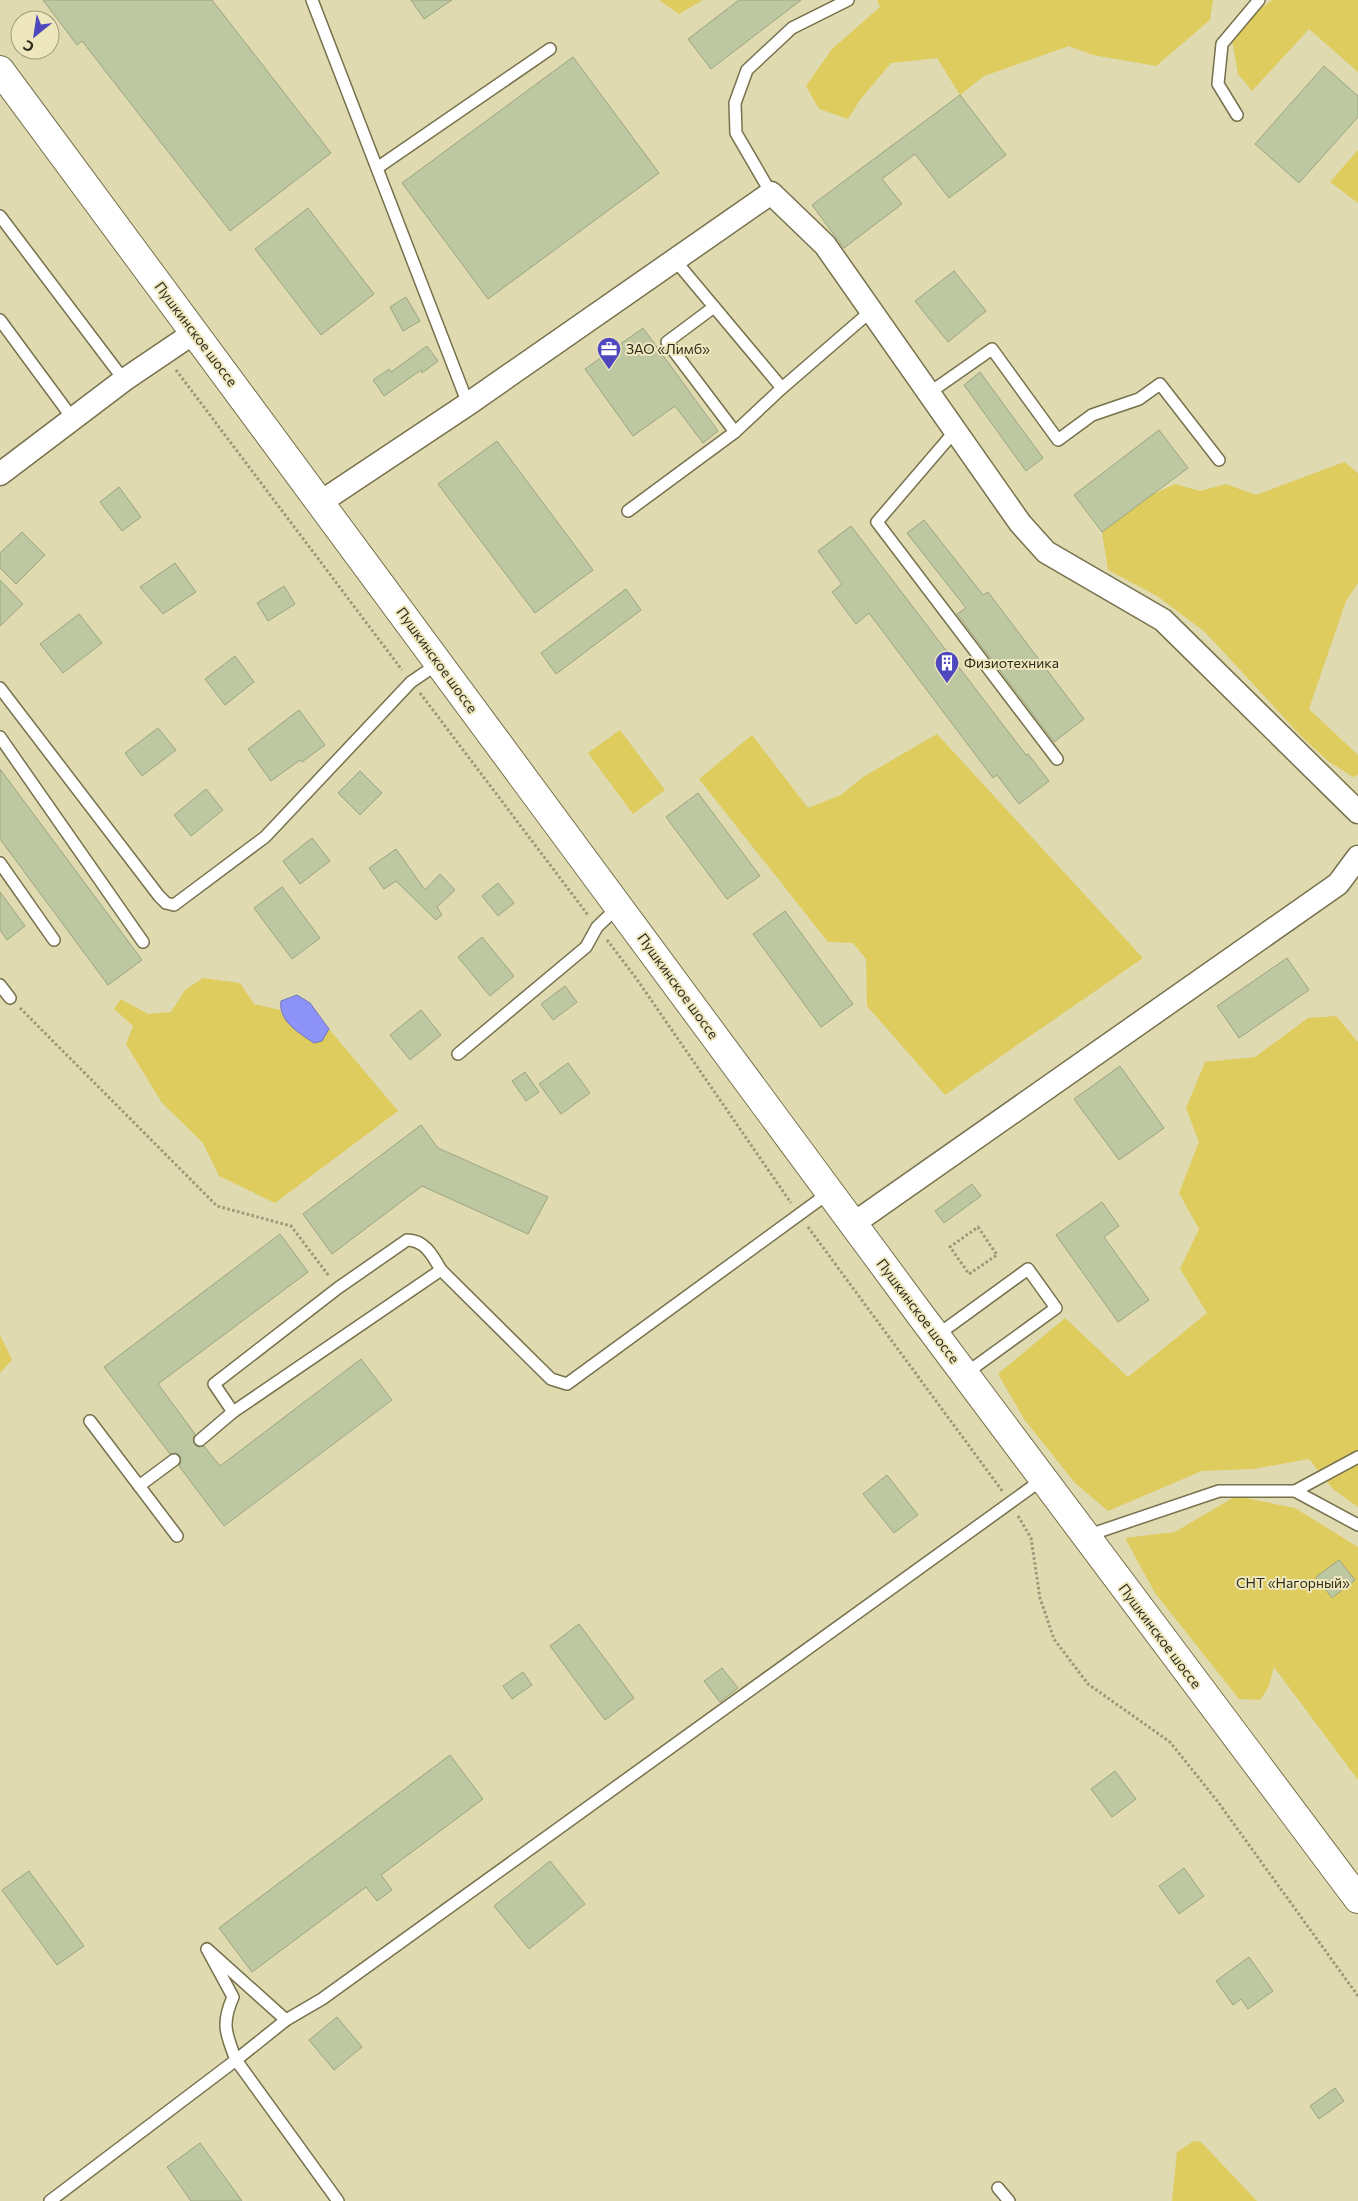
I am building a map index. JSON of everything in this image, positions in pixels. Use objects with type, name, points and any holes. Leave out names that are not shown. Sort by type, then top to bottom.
[{"type":"main road","name":"Пушкинское шоссе","points":[[0,70],[440,662],[936,1336],[1358,1899]]},
{"type":"street","points":[[321,502],[468,404],[771,192],[825,245],[1020,523],[1046,552],[1163,620],[1358,812]]},
{"type":"street","points":[[0,474],[124,380],[195,332]]},
{"type":"street","points":[[853,1224],[1338,884],[1358,857]]},
{"type":"lane","points":[[312,0],[468,404]]},
{"type":"lane","points":[[771,192],[736,133],[735,103],[747,70],[792,28],[848,0]]},
{"type":"lane","points":[[1237,115],[1218,84],[1222,44],[1259,0]]},
{"type":"lane","points":[[377,168],[550,50]]},
{"type":"lane","points":[[0,216],[124,380]]},
{"type":"lane","points":[[674,259],[782,388]]},
{"type":"lane","points":[[714,307],[667,342],[734,432]]},
{"type":"lane","points":[[628,511],[734,432],[871,310]]},
{"type":"lane","points":[[0,320],[73,419]]},
{"type":"lane","points":[[929,393],[992,348],[1058,440],[1092,415],[1139,399],[1160,384],[1218,460]]},
{"type":"lane","points":[[956,431],[877,522],[1056,759]]},
{"type":"lane","points":[[0,688],[159,896],[166,903],[174,905],[265,837],[411,682],[440,662]]},
{"type":"lane","points":[[0,737],[143,942]]},
{"type":"lane","points":[[0,863],[54,940]]},
{"type":"lane","points":[[458,1054],[586,947],[597,927],[619,906]]},
{"type":"lane","points":[[0,985],[10,998]]},
{"type":"lane","points":[[233,1412],[214,1384],[338,1288],[406,1240],[415,1240],[428,1249],[441,1270],[552,1379],[567,1384],[830,1192]]},
{"type":"lane","points":[[936,1336],[1028,1269],[1056,1308],[965,1374]]},
{"type":"lane","points":[[200,1440],[233,1412],[441,1270]]},
{"type":"lane","points":[[90,1421],[176,1536]]},
{"type":"lane","points":[[1085,1536],[1219,1491],[1295,1490],[1358,1457]]},
{"type":"lane","points":[[139,1486],[174,1460]]},
{"type":"lane","points":[[50,2201],[286,2020],[322,1999],[1043,1479]]},
{"type":"lane","points":[[1295,1490],[1358,1525]]},
{"type":"lane","points":[[286,2020],[207,1949],[233,1997],[226,2013],[225,2030],[236,2060],[338,2201]]},
{"type":"lane","points":[[998,2188],[1009,2201]]},
{"type":"path","points":[[164,353],[636,978],[799,1215],[1010,1502],[1030,1538],[1040,1598],[1054,1639],[1088,1684],[1170,1742],[1218,1802],[1358,1996]]},
{"type":"path","points":[[10,998],[217,1206],[291,1226],[338,1288]]},
{"type":"path","points":[[978,1227],[997,1255],[969,1274],[950,1247],[978,1227]]},
{"type":"green space","points":[[659,0],[703,0],[679,14]]},
{"type":"green space","points":[[877,0],[1213,0],[1210,20],[1156,66],[1093,55],[1069,46],[984,76],[960,95],[937,58],[891,63],[860,100],[848,119],[819,109],[806,86],[832,49],[880,7]]},
{"type":"green space","points":[[1272,0],[1358,0],[1358,72],[1309,29],[1252,91],[1238,74],[1232,40],[1258,11]]},
{"type":"green space","points":[[1358,150],[1358,203],[1330,182]]},
{"type":"green space","points":[[1344,462],[1358,473],[1358,583],[1346,601],[1309,709],[1358,755],[1358,775],[1353,777],[1328,761],[1301,736],[1205,632],[1157,596],[1108,570],[1102,532],[1151,495],[1175,484],[1200,491],[1226,484],[1256,495]]},
{"type":"green space","points":[[620,730],[665,790],[633,814],[588,753]]},
{"type":"green space","points":[[937,734],[1143,958],[945,1095],[867,1006],[866,959],[853,943],[828,942],[699,779],[752,735],[808,808],[841,795],[863,777]]},
{"type":"green space","points":[[203,978],[240,983],[254,1004],[280,1010],[286,1020],[314,1043],[322,1041],[329,1029],[398,1111],[275,1203],[219,1176],[203,1143],[162,1103],[126,1044],[133,1026],[114,1009],[121,999],[148,1014],[171,1012],[185,990]]},
{"type":"green space","points":[[1336,1016],[1358,1042],[1358,1507],[1333,1489],[1309,1459],[1253,1469],[1202,1471],[1108,1511],[1075,1483],[1024,1419],[998,1374],[1065,1318],[1128,1377],[1207,1313],[1180,1269],[1199,1229],[1179,1193],[1199,1142],[1186,1108],[1205,1062],[1255,1057],[1308,1018]]},
{"type":"green space","points":[[0,1335],[12,1360],[0,1373]]},
{"type":"green space","name":"СНТ «Нагорный»","points":[[1236,1496],[1295,1508],[1358,1547],[1358,1780],[1274,1667],[1268,1688],[1260,1700],[1239,1699],[1155,1593],[1125,1538],[1175,1532]]},
{"type":"green space","points":[[1194,2141],[1201,2142],[1257,2201],[1172,2201],[1177,2152]]},
{"type":"water","points":[[297,995],[310,1003],[329,1029],[322,1041],[314,1043],[296,1031],[283,1015],[281,1001]]},
{"type":"building","points":[[43,0],[212,0],[331,153],[230,231],[82,41],[77,45],[60,22],[60,10],[51,10]]},
{"type":"building","points":[[411,0],[452,0],[424,19]]},
{"type":"building","points":[[739,0],[801,0],[711,69],[688,39]]},
{"type":"building","points":[[573,57],[659,173],[488,299],[402,183]]},
{"type":"building","points":[[1324,66],[1358,96],[1358,117],[1299,183],[1255,144]]},
{"type":"building","points":[[960,95],[1006,155],[949,198],[915,154],[882,179],[902,204],[844,248],[812,205]]},
{"type":"building","points":[[308,208],[374,294],[321,335],[255,249]]},
{"type":"building","points":[[954,271],[986,311],[948,342],[915,301]]},
{"type":"building","points":[[406,297],[420,321],[403,331],[390,307]]},
{"type":"building","points":[[643,328],[718,431],[703,443],[675,406],[633,436],[585,369]]},
{"type":"building","points":[[427,346],[438,361],[422,373],[421,370],[384,396],[373,380],[389,369],[391,372]]},
{"type":"building","points":[[980,372],[1043,458],[1026,471],[964,385]]},
{"type":"building","points":[[1159,430],[1188,468],[1102,532],[1074,495]]},
{"type":"building","points":[[497,441],[593,570],[535,613],[438,484]]},
{"type":"building","points":[[119,487],[141,517],[122,531],[100,502]]},
{"type":"building","points":[[924,520],[983,595],[988,592],[1084,719],[1054,742],[957,614],[966,608],[907,533]]},
{"type":"building","name":"Физиотехника","points":[[851,526],[1026,755],[1028,754],[1049,781],[1019,804],[997,775],[993,778],[869,613],[856,624],[832,592],[842,584],[818,551]]},
{"type":"building","points":[[22,532],[45,555],[16,584],[0,568],[0,553]]},
{"type":"building","points":[[175,563],[196,592],[163,614],[140,587]]},
{"type":"building","points":[[0,580],[23,604],[0,626]]},
{"type":"building","points":[[284,586],[295,604],[268,621],[257,603]]},
{"type":"building","points":[[626,589],[641,610],[556,674],[541,653]]},
{"type":"building","points":[[79,614],[102,643],[63,673],[40,644]]},
{"type":"building","points":[[235,656],[254,682],[225,705],[205,679]]},
{"type":"building","points":[[299,710],[325,745],[271,781],[248,749]]},
{"type":"building","points":[[158,728],[176,750],[142,776],[125,753]]},
{"type":"building","points":[[0,769],[142,960],[108,985],[0,839]]},
{"type":"building","points":[[360,771],[382,793],[360,815],[338,793]]},
{"type":"building","points":[[206,789],[223,810],[191,836],[174,815]]},
{"type":"building","points":[[698,793],[760,876],[727,899],[666,817]]},
{"type":"building","points":[[312,838],[330,861],[300,884],[283,861]]},
{"type":"building","points":[[396,849],[425,890],[440,874],[455,890],[437,907],[442,915],[436,920],[396,881],[384,889],[369,868]]},
{"type":"building","points":[[498,883],[514,903],[498,916],[482,896]]},
{"type":"building","points":[[282,887],[320,938],[292,959],[254,908]]},
{"type":"building","points":[[0,892],[25,926],[7,940],[0,930]]},
{"type":"building","points":[[785,911],[853,1004],[821,1027],[753,934]]},
{"type":"building","points":[[482,937],[514,976],[490,996],[458,957]]},
{"type":"building","points":[[1287,958],[1309,990],[1239,1038],[1217,1006]]},
{"type":"building","points":[[565,986],[577,1002],[553,1020],[541,1004]]},
{"type":"building","points":[[421,1010],[441,1035],[410,1060],[390,1035]]},
{"type":"building","points":[[568,1063],[590,1093],[561,1114],[539,1084]]},
{"type":"building","points":[[1120,1066],[1164,1128],[1119,1160],[1074,1099]]},
{"type":"building","points":[[525,1072],[539,1092],[526,1101],[512,1081]]},
{"type":"building","points":[[421,1125],[438,1148],[548,1197],[528,1234],[422,1186],[332,1254],[303,1214]]},
{"type":"building","points":[[972,1184],[981,1196],[944,1223],[935,1211]]},
{"type":"building","points":[[1102,1202],[1119,1226],[1104,1237],[1149,1300],[1118,1322],[1056,1235]]},
{"type":"building","points":[[280,1234],[308,1272],[158,1384],[195,1434],[193,1438],[194,1444],[198,1447],[204,1446],[220,1466],[361,1359],[392,1400],[224,1526],[179,1466],[181,1463],[180,1456],[177,1453],[170,1454],[104,1367]]},
{"type":"building","points":[[887,1475],[918,1515],[894,1533],[863,1494]]},
{"type":"building","points":[[1339,1560],[1355,1580],[1332,1598],[1316,1577]]},
{"type":"building","points":[[579,1624],[634,1698],[605,1720],[550,1646]]},
{"type":"building","points":[[722,1668],[738,1688],[720,1702],[704,1681]]},
{"type":"building","points":[[523,1672],[532,1685],[512,1699],[503,1686]]},
{"type":"building","points":[[450,1755],[483,1799],[381,1875],[392,1890],[377,1901],[366,1887],[252,1972],[219,1928]]},
{"type":"building","points":[[1115,1771],[1136,1799],[1112,1817],[1091,1789]]},
{"type":"building","points":[[550,1861],[585,1904],[529,1949],[494,1906]]},
{"type":"building","points":[[1184,1868],[1204,1896],[1179,1914],[1159,1886]]},
{"type":"building","points":[[29,1871],[84,1946],[57,1965],[2,1890]]},
{"type":"building","points":[[1249,1957],[1273,1991],[1248,2009],[1241,1999],[1233,2005],[1216,1981]]},
{"type":"building","points":[[337,2017],[362,2047],[334,2070],[309,2040]]},
{"type":"building","points":[[1335,2088],[1344,2101],[1319,2119],[1310,2106]]},
{"type":"building","points":[[200,2143],[242,2201],[191,2201],[167,2167]]},
{"type":"place","name":"ЗАО «Лимб»","points":[[609,370]]},
{"type":"place","name":"Физиотехника","points":[[947,684]]}]
